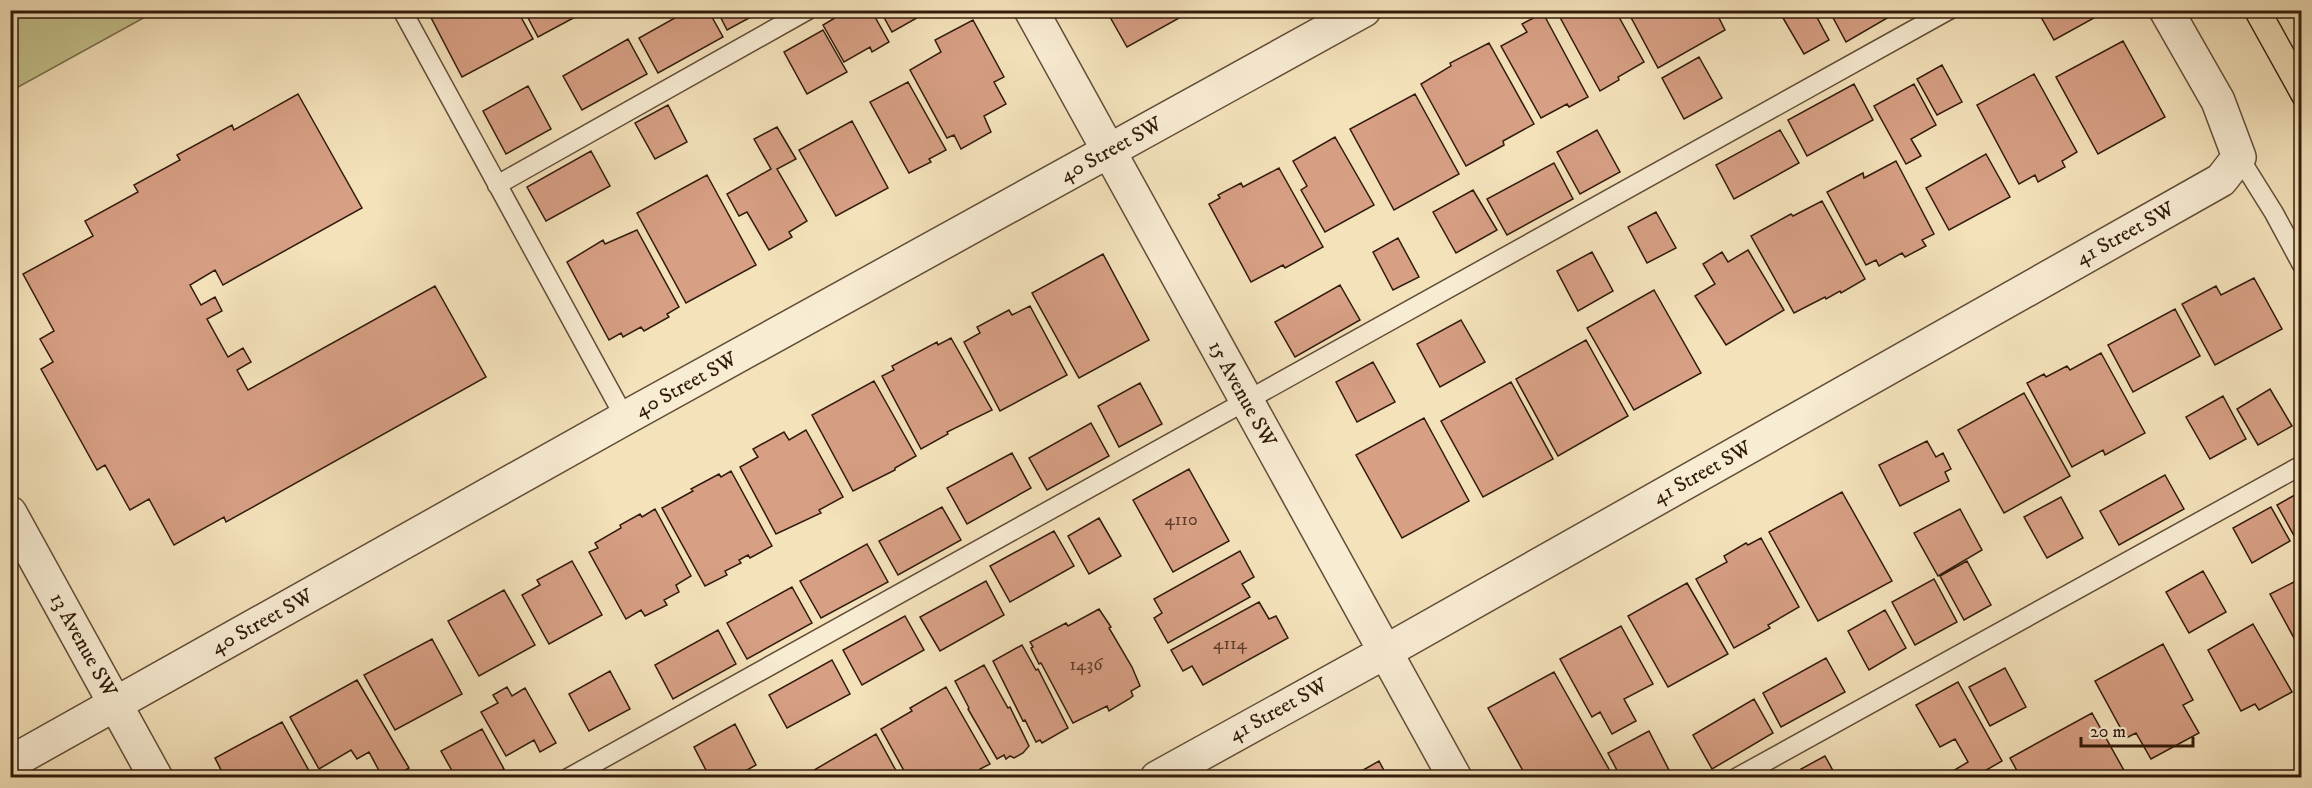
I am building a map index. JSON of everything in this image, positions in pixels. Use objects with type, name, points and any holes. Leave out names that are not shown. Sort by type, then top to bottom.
[{"type":"street","name":"15 Avenue SW","points":[[1031,10],[1455,777]]},
{"type":"street","name":"40 Street SW","points":[[10,763],[625,418],[1364,10]]},
{"type":"street","points":[[2166,10],[2218,101],[2239,157]]},
{"type":"street","name":"41 Street SW","points":[[1156,777],[1385,652],[2221,180],[2239,157]]},
{"type":"street","name":"13 Avenue SW","points":[[10,513],[156,777]]},
{"type":"lane","points":[[402,10],[625,418]]},
{"type":"lane","points":[[497,185],[808,10]]},
{"type":"lane","points":[[568,777],[1948,10]]},
{"type":"lane","points":[[2239,157],[2274,213],[2301,265]]},
{"type":"lane","points":[[1736,777],[2301,465]]},
{"type":"shaded area","points":[[11,10],[156,10],[156,11],[11,91]]},
{"type":"building","points":[[427,10],[517,10],[533,39],[462,77]]},
{"type":"building","points":[[524,10],[576,10],[577,16],[538,37]]},
{"type":"building","points":[[689,10],[708,10],[723,37],[658,73],[639,38]]},
{"type":"building","points":[[717,10],[762,10],[762,11],[727,30]]},
{"type":"building","points":[[848,10],[871,10],[889,42],[872,52],[870,47],[844,62],[823,25]]},
{"type":"building","points":[[880,10],[931,10],[892,32]]},
{"type":"building","points":[[1106,10],[1177,10],[1181,17],[1127,47]]},
{"type":"building","points":[[1556,10],[1615,10],[1644,62],[1600,91]]},
{"type":"building","points":[[1627,10],[1715,10],[1725,30],[1658,68]]},
{"type":"building","points":[[1796,10],[1813,10],[1829,40],[1804,54],[1783,18]]},
{"type":"building","points":[[1829,10],[1901,10],[1846,42]]},
{"type":"building","points":[[2037,10],[2090,10],[2094,18],[2054,40]]},
{"type":"building","points":[[1543,13],[1588,97],[1569,107],[1567,104],[1541,118],[1501,46],[1527,32],[1522,24]]},
{"type":"building","points":[[973,20],[1004,77],[994,82],[1006,104],[984,116],[991,132],[961,149],[954,135],[947,138],[910,70],[941,52],[935,40]]},
{"type":"building","points":[[823,30],[847,72],[807,94],[784,52]]},
{"type":"building","points":[[628,39],[647,74],[582,110],[563,76]]},
{"type":"building","points":[[2123,41],[2165,117],[2098,154],[2056,77]]},
{"type":"building","points":[[1489,43],[1534,124],[1503,141],[1504,145],[1466,166],[1421,84],[1451,66],[1450,63]]},
{"type":"building","points":[[1699,57],[1722,98],[1684,119],[1662,78]]},
{"type":"building","points":[[1942,65],[1962,102],[1937,115],[1917,79]]},
{"type":"building","points":[[2034,74],[2077,152],[2062,161],[2065,167],[2038,182],[2035,175],[2019,184],[1977,105]]},
{"type":"building","points":[[908,82],[946,150],[929,159],[931,162],[909,173],[870,102]]},
{"type":"building","points":[[1854,84],[1873,120],[1807,156],[1788,120]]},
{"type":"building","points":[[1914,84],[1936,125],[1911,139],[1921,156],[1906,164],[1874,106]]},
{"type":"building","points":[[528,86],[551,129],[506,154],[483,111]]},
{"type":"building","points":[[298,94],[362,208],[223,285],[215,270],[190,285],[201,305],[215,297],[222,311],[207,319],[228,357],[243,348],[251,362],[237,370],[248,390],[435,286],[486,377],[226,522],[224,517],[174,545],[149,499],[130,510],[105,465],[97,470],[41,369],[53,362],[40,339],[54,331],[23,274],[93,236],[85,221],[138,192],[134,185],[180,160],[177,155],[232,125],[234,130]]},
{"type":"building","points":[[1415,94],[1459,174],[1394,210],[1350,129]]},
{"type":"building","points":[[668,105],[687,142],[655,159],[635,123]]},
{"type":"building","points":[[852,121],[888,188],[836,216],[799,150]]},
{"type":"building","points":[[777,127],[796,159],[777,169],[807,221],[789,232],[792,237],[769,250],[747,212],[739,216],[727,194],[771,169],[754,139]]},
{"type":"building","points":[[1597,130],[1620,172],[1580,194],[1557,152]]},
{"type":"building","points":[[1780,130],[1799,163],[1734,199],[1716,165]]},
{"type":"building","points":[[1335,137],[1374,205],[1325,232],[1301,190],[1307,186],[1293,161]]},
{"type":"building","points":[[591,151],[610,186],[546,221],[527,187]]},
{"type":"building","points":[[1986,154],[2010,197],[1949,230],[1926,188]]},
{"type":"building","points":[[1896,161],[1934,234],[1922,240],[1926,246],[1905,257],[1902,253],[1879,266],[1876,260],[1866,265],[1827,192],[1863,173],[1864,178]]},
{"type":"building","points":[[1554,163],[1573,199],[1507,235],[1487,199]]},
{"type":"building","points":[[1279,168],[1323,247],[1285,268],[1283,265],[1251,282],[1209,204],[1220,198],[1218,195],[1241,183],[1243,187]]},
{"type":"building","points":[[707,175],[756,265],[686,303],[637,213]]},
{"type":"building","points":[[1473,190],[1497,230],[1456,253],[1433,212]]},
{"type":"building","points":[[1822,201],[1865,279],[1841,293],[1840,291],[1826,299],[1825,297],[1794,313],[1751,236],[1791,214],[1793,216]]},
{"type":"building","points":[[1656,212],[1676,248],[1647,263],[1628,227]]},
{"type":"building","points":[[637,230],[679,307],[667,314],[669,317],[644,331],[641,327],[623,337],[621,333],[609,340],[567,262],[603,240],[605,244]]},
{"type":"building","points":[[1398,238],[1419,277],[1393,290],[1373,252]]},
{"type":"building","points":[[1748,250],[1784,310],[1726,345],[1695,296],[1715,284],[1703,264],[1722,252],[1728,262]]},
{"type":"building","points":[[1592,252],[1613,291],[1578,311],[1557,271]]},
{"type":"building","points":[[1103,254],[1149,340],[1079,378],[1032,293]]},
{"type":"building","points":[[2254,278],[2282,329],[2215,365],[2182,304],[2216,286],[2221,295]]},
{"type":"building","points":[[1340,285],[1360,320],[1295,357],[1275,322]]},
{"type":"building","points":[[1654,290],[1701,373],[1634,410],[1587,328]]},
{"type":"building","points":[[1030,306],[1067,375],[1000,411],[964,342],[980,333],[977,327],[1009,310],[1012,315]]},
{"type":"building","points":[[2175,309],[2200,356],[2133,392],[2108,345]]},
{"type":"building","points":[[1461,320],[1485,362],[1440,387],[1417,344]]},
{"type":"building","points":[[951,338],[992,410],[947,432],[948,434],[921,449],[882,376],[894,370],[892,366],[937,342],[938,345]]},
{"type":"building","points":[[1586,340],[1628,416],[1558,456],[1516,379]]},
{"type":"building","points":[[2101,353],[2145,433],[2105,455],[2103,450],[2072,467],[2027,383],[2044,374],[2046,377],[2067,366],[2070,370]]},
{"type":"building","points":[[1373,362],[1395,402],[1357,422],[1336,382]]},
{"type":"building","points":[[874,381],[916,456],[895,470],[853,491],[812,415]]},
{"type":"building","points":[[1511,382],[1553,459],[1483,497],[1441,421]]},
{"type":"building","points":[[1140,383],[1162,424],[1119,447],[1098,406]]},
{"type":"building","points":[[2270,389],[2292,426],[2258,445],[2237,409]]},
{"type":"building","points":[[2024,393],[2070,476],[2004,513],[1958,430]]},
{"type":"building","points":[[2223,396],[2246,439],[2210,459],[2186,417]]},
{"type":"building","points":[[1424,418],[1469,501],[1402,538],[1356,455]]},
{"type":"building","points":[[1091,423],[1109,456],[1047,490],[1029,458]]},
{"type":"building","points":[[806,430],[843,497],[819,510],[821,513],[776,534],[740,467],[758,457],[753,449],[784,432],[789,440]]},
{"type":"building","points":[[1927,441],[1936,457],[1943,453],[1951,469],[1945,472],[1949,481],[1900,506],[1879,465]]},
{"type":"building","points":[[1012,453],[1031,488],[967,524],[947,488]]},
{"type":"building","points":[[1189,469],[1229,541],[1173,572],[1133,500]]},
{"type":"building","points":[[731,471],[772,546],[750,558],[748,555],[739,560],[741,563],[725,571],[727,575],[705,586],[662,508],[693,491],[691,489],[719,474],[721,477]]},
{"type":"building","points":[[2165,475],[2184,509],[2119,545],[2100,511]]},
{"type":"building","points":[[2302,491],[2302,538],[2297,541],[2277,505]]},
{"type":"building","points":[[1842,492],[1892,581],[1818,621],[1769,532]]},
{"type":"building","points":[[2061,497],[2083,538],[2047,558],[2024,517]]},
{"type":"building","points":[[942,507],[961,540],[898,575],[879,541]]},
{"type":"building","points":[[2271,507],[2290,541],[2252,563],[2233,528]]},
{"type":"building","points":[[655,509],[691,576],[676,585],[679,592],[664,600],[667,605],[645,616],[641,610],[626,619],[589,552],[598,548],[595,543],[621,528],[620,525],[640,514],[642,517]]},
{"type":"building","points":[[1960,509],[1982,550],[1938,576],[1914,533]]},
{"type":"building","points":[[1099,518],[1121,556],[1089,574],[1068,536]]},
{"type":"building","points":[[1054,531],[1074,566],[1010,602],[990,566]]},
{"type":"building","points":[[1761,538],[1799,607],[1768,625],[1770,628],[1734,648],[1696,579],[1727,562],[1724,556],[1746,543],[1748,545]]},
{"type":"building","points":[[867,544],[888,582],[821,618],[800,581]]},
{"type":"building","points":[[1240,551],[1254,577],[1242,584],[1250,597],[1168,643],[1154,618],[1162,613],[1154,599]]},
{"type":"building","points":[[572,561],[602,615],[549,644],[522,595],[540,585],[537,580]]},
{"type":"building","points":[[1967,561],[1991,605],[1964,620],[1940,576]]},
{"type":"building","points":[[2203,571],[2226,612],[2189,633],[2166,592]]},
{"type":"building","points":[[2302,578],[2302,648],[2300,649],[2270,594]]},
{"type":"building","points":[[1934,579],[1957,622],[1915,645],[1892,602]]},
{"type":"building","points":[[986,581],[1004,615],[940,651],[920,617]]},
{"type":"building","points":[[1687,583],[1728,654],[1668,687],[1628,616]]},
{"type":"building","points":[[792,587],[812,623],[747,659],[727,623]]},
{"type":"building","points":[[504,590],[535,645],[479,676],[448,621]]},
{"type":"building","points":[[1259,602],[1269,619],[1276,616],[1288,638],[1203,685],[1192,666],[1183,671],[1171,650]]},
{"type":"building","points":[[1099,609],[1111,627],[1109,628],[1132,667],[1140,686],[1131,691],[1133,696],[1109,711],[1107,706],[1073,723],[1041,663],[1039,664],[1030,642],[1066,623],[1068,626]]},
{"type":"building","points":[[1885,610],[1906,648],[1869,670],[1848,631]]},
{"type":"building","points":[[905,616],[924,650],[862,685],[843,650]]},
{"type":"building","points":[[2253,624],[2292,692],[2259,710],[2255,704],[2241,711],[2208,650]]},
{"type":"building","points":[[1621,626],[1653,684],[1624,699],[1636,721],[1612,734],[1600,712],[1592,717],[1560,659]]},
{"type":"building","points":[[718,630],[736,664],[673,699],[655,665]]},
{"type":"building","points":[[432,639],[462,694],[395,730],[364,675]]},
{"type":"building","points":[[2163,644],[2193,700],[2183,705],[2199,733],[2151,759],[2136,733],[2126,738],[2095,681]]},
{"type":"building","points":[[1022,645],[1036,670],[1038,669],[1068,728],[1042,743],[1040,740],[1036,742],[1025,720],[1023,721],[993,661]]},
{"type":"building","points":[[1826,658],[1845,692],[1781,727],[1763,693]]},
{"type":"building","points":[[832,660],[850,694],[787,728],[769,695]]},
{"type":"building","points":[[984,665],[1008,708],[1010,707],[1029,746],[1014,758],[1010,756],[1006,759],[1004,755],[997,759],[968,709],[955,681]]},
{"type":"building","points":[[2005,668],[2026,707],[1990,726],[1969,687]]},
{"type":"building","points":[[610,671],[630,709],[589,731],[569,694]]},
{"type":"building","points":[[1554,672],[1610,771],[1598,778],[1527,778],[1488,708]]},
{"type":"building","points":[[357,680],[409,768],[393,778],[383,778],[369,752],[357,759],[351,750],[319,769],[290,717]]},
{"type":"building","points":[[1958,682],[2002,761],[1981,773],[1984,778],[1941,778],[1968,762],[1955,739],[1940,747],[1916,705]]},
{"type":"building","points":[[507,687],[512,696],[525,688],[556,743],[540,752],[534,740],[506,756],[481,712],[498,703],[493,695]]},
{"type":"building","points":[[946,687],[990,764],[980,769],[984,776],[981,778],[908,778],[881,729],[912,711],[910,708]]},
{"type":"building","points":[[1754,699],[1773,733],[1712,769],[1693,735]]},
{"type":"building","points":[[2092,713],[2126,774],[2120,778],[2021,778],[2010,758]]},
{"type":"building","points":[[282,722],[313,778],[225,778],[215,758]]},
{"type":"building","points":[[735,724],[756,765],[733,778],[710,778],[694,747]]},
{"type":"building","points":[[482,729],[504,769],[489,778],[456,778],[441,751]]},
{"type":"building","points":[[1649,731],[1671,774],[1664,778],[1621,778],[1608,753]]},
{"type":"building","points":[[876,734],[900,778],[811,778],[809,773]]},
{"type":"building","points":[[1825,756],[1837,778],[1806,778],[1801,769]]},
{"type":"building","points":[[1379,761],[1388,778],[1349,778]]},
{"type":"building","points":[[1790,772],[1793,778],[1780,778]]},
{"type":"tram line","points":[[2242,10],[2302,118]]},
{"type":"tram line","points":[[2272,10],[2302,64]]}]
